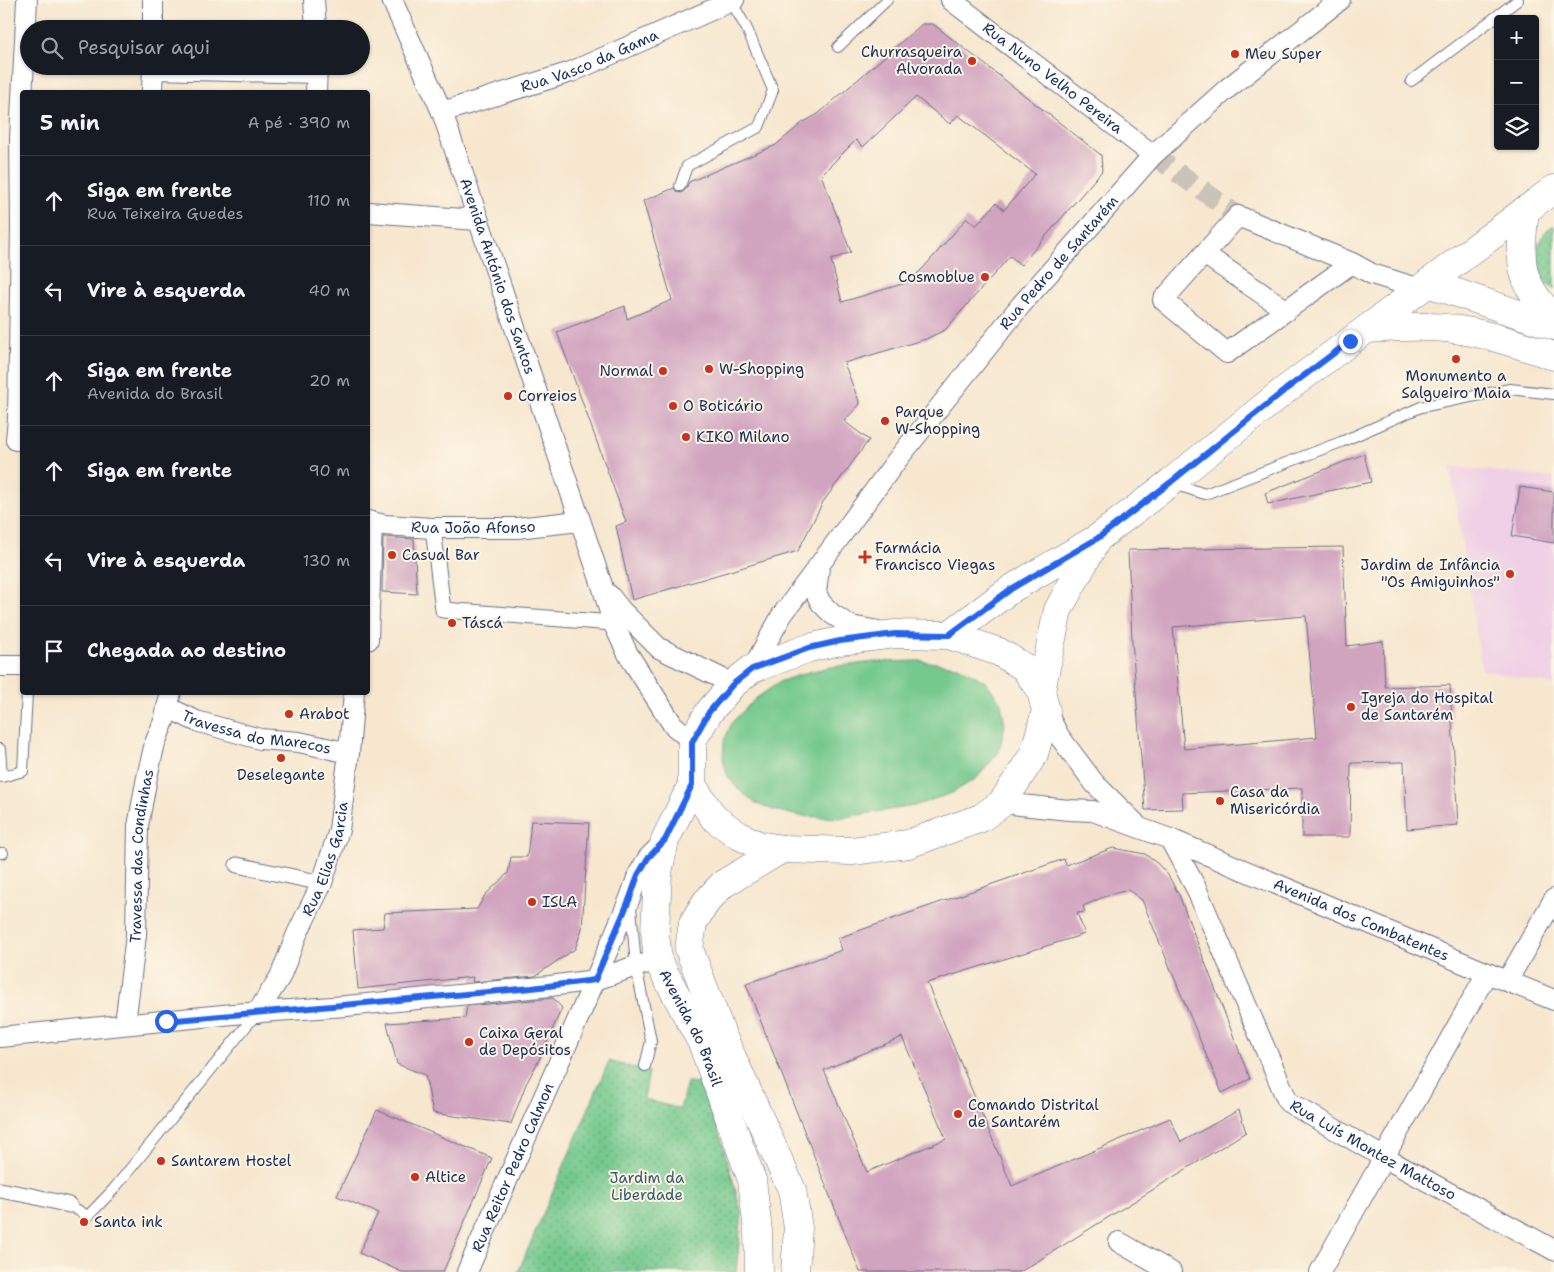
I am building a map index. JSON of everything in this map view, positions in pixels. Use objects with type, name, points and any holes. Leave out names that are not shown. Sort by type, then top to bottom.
[{"type":"main road","points":[[949,635],[1011,589],[1098,538],[1285,390],[1554,189]]},
{"type":"main road","points":[[1525,210],[1521,248],[1521,264],[1524,278],[1532,294],[1554,317]]},
{"type":"main road","points":[[1424,286],[1554,326]]},
{"type":"main road","points":[[1367,329],[1414,326],[1460,330],[1486,335],[1554,356]]},
{"type":"main road","points":[[1044,701],[1024,667],[999,652],[949,635],[895,634],[840,641],[809,648],[742,677],[709,712],[692,742],[692,785],[714,818],[738,835],[758,845],[782,849],[852,851],[908,844],[981,818],[1002,803],[1034,754],[1044,701],[1058,610],[1098,538]]},
{"type":"main road","name":"Avenida do Brasil","points":[[692,785],[665,840],[658,872],[655,932],[647,963],[702,1043],[752,1180],[758,1231],[758,1272]]},
{"type":"main road","name":"Avenida do Brasil","points":[[782,849],[724,884],[706,902],[693,923],[689,949],[722,1035],[792,1190],[798,1228],[795,1272]]},
{"type":"street","points":[[26,20],[27,0]]},
{"type":"street","points":[[153,0],[153,20]]},
{"type":"street","points":[[314,0],[315,20]]},
{"type":"street","name":"Avenida António dos Santos","points":[[392,0],[442,112],[602,585],[613,623],[628,654],[659,704],[673,725],[692,742]]},
{"type":"street","name":"Rua Nuno Velho Pereira","points":[[951,0],[1153,155]]},
{"type":"street","name":"Rua Pedro de Santarém","points":[[742,677],[782,615],[897,460],[1021,305],[1153,155],[1228,88],[1340,0]]},
{"type":"street","name":"Rua Vasco da Gama","points":[[442,112],[571,72],[733,1]]},
{"type":"street","points":[[23,90],[24,75]]},
{"type":"street","points":[[152,90],[153,75]]},
{"type":"street","points":[[280,75],[316,77]]},
{"type":"street","points":[[370,212],[477,220]]},
{"type":"street","points":[[1352,263],[1227,353],[1163,300],[1238,216],[1352,263],[1372,274],[1424,286]]},
{"type":"street","points":[[1204,254],[1286,310]]},
{"type":"street","points":[[13,439],[18,419],[20,291]]},
{"type":"street","name":"Rua João Afonso","points":[[370,521],[433,528],[517,528],[579,521]]},
{"type":"street","points":[[433,528],[443,610],[613,623]]},
{"type":"street","name":"Rua Pedro de Santarém","points":[[820,564],[816,593],[821,604],[832,614],[851,626],[895,634]]},
{"type":"street","name":"Avenida António dos Santos","points":[[602,585],[621,610],[658,648],[742,677]]},
{"type":"street","points":[[0,666],[20,666]]},
{"type":"street","name":"Rua Elias Garcia","points":[[257,1013],[280,977],[297,934],[322,883],[339,830],[349,753],[354,695]]},
{"type":"street","name":"Travessa do Marecos","points":[[169,700],[196,721],[260,739],[299,742],[349,753]]},
{"type":"street","name":"Travessa das Condinhas","points":[[125,1024],[136,935],[138,826],[149,769],[169,700]]},
{"type":"street","points":[[1044,701],[1059,736],[1095,784],[1140,828]]},
{"type":"street","name":"Avenida dos Combatentes","points":[[1002,803],[1093,811],[1170,839],[1554,1000]]},
{"type":"street","name":"Rua Luís Montez Mattoso","points":[[1170,839],[1196,888],[1288,1102],[1554,1250]]},
{"type":"street","name":"Rua Reitor Pedro Calmon","points":[[467,1272],[595,980],[638,875],[648,858],[665,840]]},
{"type":"street","points":[[238,865],[322,883]]},
{"type":"street","points":[[1507,981],[1554,898]]},
{"type":"street","points":[[0,1037],[532,988],[595,980],[647,963]]},
{"type":"street","points":[[1320,1272],[1487,973]]},
{"type":"street","points":[[0,1190],[69,1205]]},
{"type":"street","points":[[1119,1242],[1171,1272]]},
{"type":"lane","points":[[838,47],[887,0]]},
{"type":"lane","points":[[1411,81],[1518,0]]},
{"type":"lane","points":[[680,186],[687,166],[759,127],[774,90],[748,29],[733,1]]},
{"type":"lane","points":[[1171,482],[1205,494],[1341,442],[1421,407],[1510,389],[1554,394]]},
{"type":"lane","points":[[0,749],[2,777],[23,771],[27,695]]},
{"type":"lane","points":[[630,898],[647,963],[651,1041],[645,1066]]},
{"type":"lane","points":[[69,1205],[88,1216],[119,1182],[257,1013]]},
{"type":"shaded area","name":"Jardim de Infância \"Os Amiguinhos\"","points":[[1450,466],[1554,478],[1554,685],[1482,670]]},
{"type":"green space","points":[[1554,226],[1554,290],[1540,277],[1536,251],[1545,232]]},
{"type":"green space","points":[[922,661],[958,666],[986,682],[1001,703],[1005,725],[999,752],[977,778],[952,793],[914,806],[839,818],[800,816],[773,810],[755,803],[737,788],[727,775],[723,759],[724,741],[732,722],[755,699],[781,681],[831,667],[875,662]]},
{"type":"green space","name":"Jardim da Liberdade","points":[[609,1061],[649,1072],[644,1099],[680,1109],[687,1082],[700,1083],[721,1138],[742,1214],[736,1272],[518,1272]]},
{"type":"building","name":"W-Shopping","points":[[922,24],[933,24],[1101,155],[1102,171],[1021,265],[1010,256],[945,330],[926,339],[844,363],[860,404],[844,421],[869,440],[823,502],[798,551],[632,600],[616,526],[626,522],[557,332],[625,306],[627,319],[672,300],[643,201],[674,188],[677,192],[682,193],[689,182],[776,145],[802,123],[818,114]],"holes":[[[916,97],[950,124],[958,115],[1035,174],[1004,210],[996,203],[976,226],[967,218],[909,282],[842,302],[831,260],[851,252],[821,175],[856,140],[863,147]]]},
{"type":"building","points":[[1364,454],[1371,482],[1268,504],[1265,493]]},
{"type":"building","points":[[1520,487],[1554,492],[1554,543],[1512,536]]},
{"type":"building","points":[[383,537],[414,539],[417,594],[382,592]]},
{"type":"building","name":"Igreja do Hospital de Santarém","points":[[1343,547],[1347,646],[1383,641],[1385,687],[1450,685],[1458,825],[1407,829],[1404,762],[1351,763],[1350,837],[1302,837],[1302,788],[1182,793],[1183,809],[1145,810],[1132,641],[1128,550]],"holes":[[[1306,616],[1317,737],[1184,749],[1173,627]]]},
{"type":"building","name":"ISLA","points":[[531,821],[589,823],[582,929],[575,949],[535,976],[472,982],[473,977],[358,989],[353,930],[383,928],[385,913],[477,909],[485,895],[508,873],[511,857],[527,857]]},
{"type":"building","points":[[1113,848],[1145,854],[1168,875],[1179,895],[1250,1079],[1222,1093],[1142,900],[1128,890],[1108,895],[1083,906],[1085,912],[1077,913],[1085,934],[927,983],[1012,1186],[1170,1118],[1181,1142],[1239,1110],[1246,1132],[1020,1272],[860,1272],[746,984],[842,950],[838,938],[1064,859],[1066,865]],"holes":[[[902,1037],[946,1139],[867,1172],[824,1070]]]},
{"type":"building","name":"Caixa Geral de Depósitos","points":[[553,998],[562,1008],[526,1084],[511,1124],[433,1113],[425,1075],[397,1064],[387,1023],[465,1018],[467,1006]]},
{"type":"building","name":"Altice","points":[[377,1110],[492,1158],[443,1272],[402,1272],[359,1253],[378,1213],[337,1196]]},
{"type":"tunnel","points":[[1153,155],[1238,216]]},
{"type":"place","name":"Meu Super","points":[[1235,54]]},
{"type":"place","name":"Churrasqueira Alvorada","points":[[972,61]]},
{"type":"place","name":"Cosmoblue","points":[[985,277]]},
{"type":"place","name":"Monumento a Salgueiro Maia","points":[[1456,359]]},
{"type":"place","name":"W-Shopping","points":[[709,369]]},
{"type":"place","name":"Normal","points":[[663,371]]},
{"type":"place","name":"Correios","points":[[508,396]]},
{"type":"place","name":"O Boticário","points":[[673,406]]},
{"type":"place","name":"Parque W-Shopping","points":[[885,421]]},
{"type":"place","name":"KIKO Milano","points":[[686,437]]},
{"type":"place","name":"Casual Bar","points":[[392,555]]},
{"type":"place","name":"Farmácia Francisco Viegas","points":[[865,557]]},
{"type":"place","name":"Jardim de Infância \"Os Amiguinhos\"","points":[[1510,574]]},
{"type":"place","name":"Táscá","points":[[452,623]]},
{"type":"place","name":"Igreja do Hospital de Santarém","points":[[1351,707]]},
{"type":"place","name":"Arabot","points":[[289,714]]},
{"type":"place","name":"Deselegante","points":[[281,758]]},
{"type":"place","name":"Casa da Misericórdia","points":[[1220,801]]},
{"type":"place","name":"ISLA","points":[[532,902]]},
{"type":"place","name":"Caixa Geral de Depósitos","points":[[469,1042]]},
{"type":"place","name":"Comando Distrital de Santarém","points":[[958,1114]]},
{"type":"place","name":"Santarem Hostel","points":[[161,1161]]},
{"type":"place","name":"Altice","points":[[415,1177]]},
{"type":"place","name":"Santa ink","points":[[84,1222]]},
{"type":"route","points":[[166,1021],[346,1006],[595,980],[638,875],[648,858],[665,840],[692,785],[692,742],[709,712],[733,684],[752,669],[809,648],[840,641],[895,634],[949,635],[1011,589],[1098,538],[1350,341]]}]
